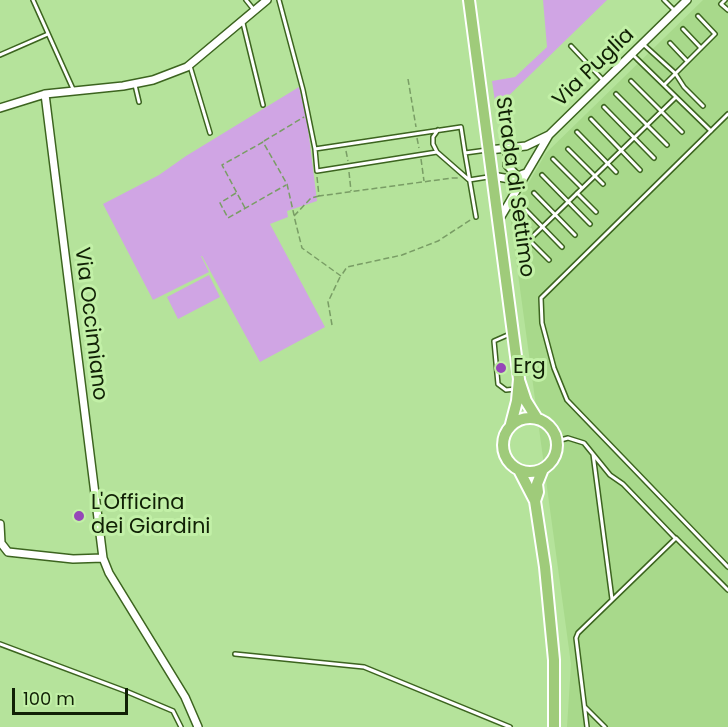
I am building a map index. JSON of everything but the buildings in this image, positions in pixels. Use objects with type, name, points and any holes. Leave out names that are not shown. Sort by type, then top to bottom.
[{"type":"main road","name":"Strada di Settimo","points":[[470,0],[514,332],[518,384],[517,401],[511,424]]},
{"type":"main road","name":"Strada di Settimo","points":[[518,384],[536,417]]},
{"type":"main road","points":[[519,470],[532,472],[543,469],[554,458],[557,450],[557,441],[550,425],[536,417],[526,417],[511,424],[504,434],[502,443],[507,461],[519,470],[535,501],[545,567],[554,660],[554,727]]},
{"type":"main road","points":[[535,501],[543,469]]},
{"type":"street","points":[[0,108],[45,94],[153,80],[190,64],[267,0]]},
{"type":"street","name":"Via Puglia","points":[[499,220],[549,135],[687,0]]},
{"type":"street","name":"Via Occimiano","points":[[45,94],[103,558],[109,573],[185,697],[198,727]]},
{"type":"street","name":"Via Puglia","points":[[489,150],[526,146],[549,135]]},
{"type":"street","points":[[511,148],[507,156],[507,165],[518,177]]},
{"type":"street","points":[[492,176],[510,178],[526,173]]},
{"type":"street","points":[[0,524],[2,549],[8,552],[73,559],[103,558]]},
{"type":"lane","points":[[33,0],[74,91]]},
{"type":"lane","points":[[246,0],[254,10]]},
{"type":"lane","points":[[279,0],[309,114],[317,171],[437,152]]},
{"type":"lane","points":[[664,0],[676,12]]},
{"type":"lane","points":[[725,0],[721,4],[728,10]]},
{"type":"lane","points":[[664,85],[715,34],[698,16]]},
{"type":"lane","points":[[242,21],[263,105]]},
{"type":"lane","points":[[683,29],[701,48]]},
{"type":"lane","points":[[0,55],[48,34]]},
{"type":"lane","points":[[670,43],[687,61]]},
{"type":"lane","points":[[643,44],[675,73],[684,87],[703,106]]},
{"type":"lane","points":[[571,46],[604,81]]},
{"type":"lane","points":[[632,54],[711,131]]},
{"type":"lane","points":[[190,64],[210,133]]},
{"type":"lane","points":[[631,81],[682,132]]},
{"type":"lane","points":[[135,84],[139,102]]},
{"type":"lane","points":[[616,94],[667,145]]},
{"type":"lane","points":[[529,240],[675,98]]},
{"type":"lane","points":[[604,107],[654,158]]},
{"type":"lane","points":[[728,114],[541,298],[542,323],[554,368],[567,400],[728,567]]},
{"type":"lane","points":[[591,119],[640,170]]},
{"type":"lane","points":[[315,149],[461,127],[476,217]]},
{"type":"lane","points":[[438,130],[433,138],[437,152],[469,180]]},
{"type":"lane","points":[[577,132],[616,172]]},
{"type":"lane","points":[[568,149],[603,184]]},
{"type":"lane","points":[[465,153],[489,150]]},
{"type":"lane","points":[[553,159],[582,188]]},
{"type":"lane","points":[[542,175],[590,224]]},
{"type":"lane","points":[[469,180],[492,176]]},
{"type":"lane","points":[[534,193],[575,235]]},
{"type":"lane","points":[[577,193],[596,212]]},
{"type":"lane","points":[[524,208],[562,247]]},
{"type":"lane","points":[[521,232],[549,260]]},
{"type":"lane","points":[[514,332],[494,341],[498,384],[506,390],[518,384]]},
{"type":"lane","points":[[557,441],[568,438],[584,443],[610,475],[623,484],[728,590]]},
{"type":"lane","points":[[593,453],[612,600]]},
{"type":"lane","points":[[587,727],[576,638],[578,633],[676,538]]},
{"type":"lane","points":[[0,644],[173,711],[181,727]]},
{"type":"lane","points":[[235,654],[364,667],[510,727]]},
{"type":"lane","points":[[584,707],[604,727]]},
{"type":"path","points":[[245,208],[222,165],[309,114]]},
{"type":"path","points":[[263,142],[287,184],[302,248],[341,276]]},
{"type":"path","points":[[317,171],[319,196]]},
{"type":"path","points":[[294,216],[311,198],[319,196],[452,178],[469,180]]},
{"type":"path","points":[[237,193],[220,203],[228,218],[287,184]]},
{"type":"path","points":[[332,325],[328,302],[347,267],[402,255],[438,241],[476,217]]},
{"type":"shaded area","points":[[543,0],[607,0],[496,108],[492,81],[515,77],[547,47]]},
{"type":"shaded area","points":[[703,0],[728,0],[728,727],[567,727],[571,664],[510,215],[546,153]]},
{"type":"shaded area","points":[[299,87],[307,120],[317,201],[287,211],[288,217],[270,224],[325,327],[260,362],[202,256],[209,272],[153,300],[103,204],[159,175]]},
{"type":"shaded area","points":[[209,275],[220,297],[178,319],[167,297]]},
{"type":"place","name":"Erg","points":[[501,368]]},
{"type":"place","name":"L'Officina dei Giardini","points":[[79,516]]}]
